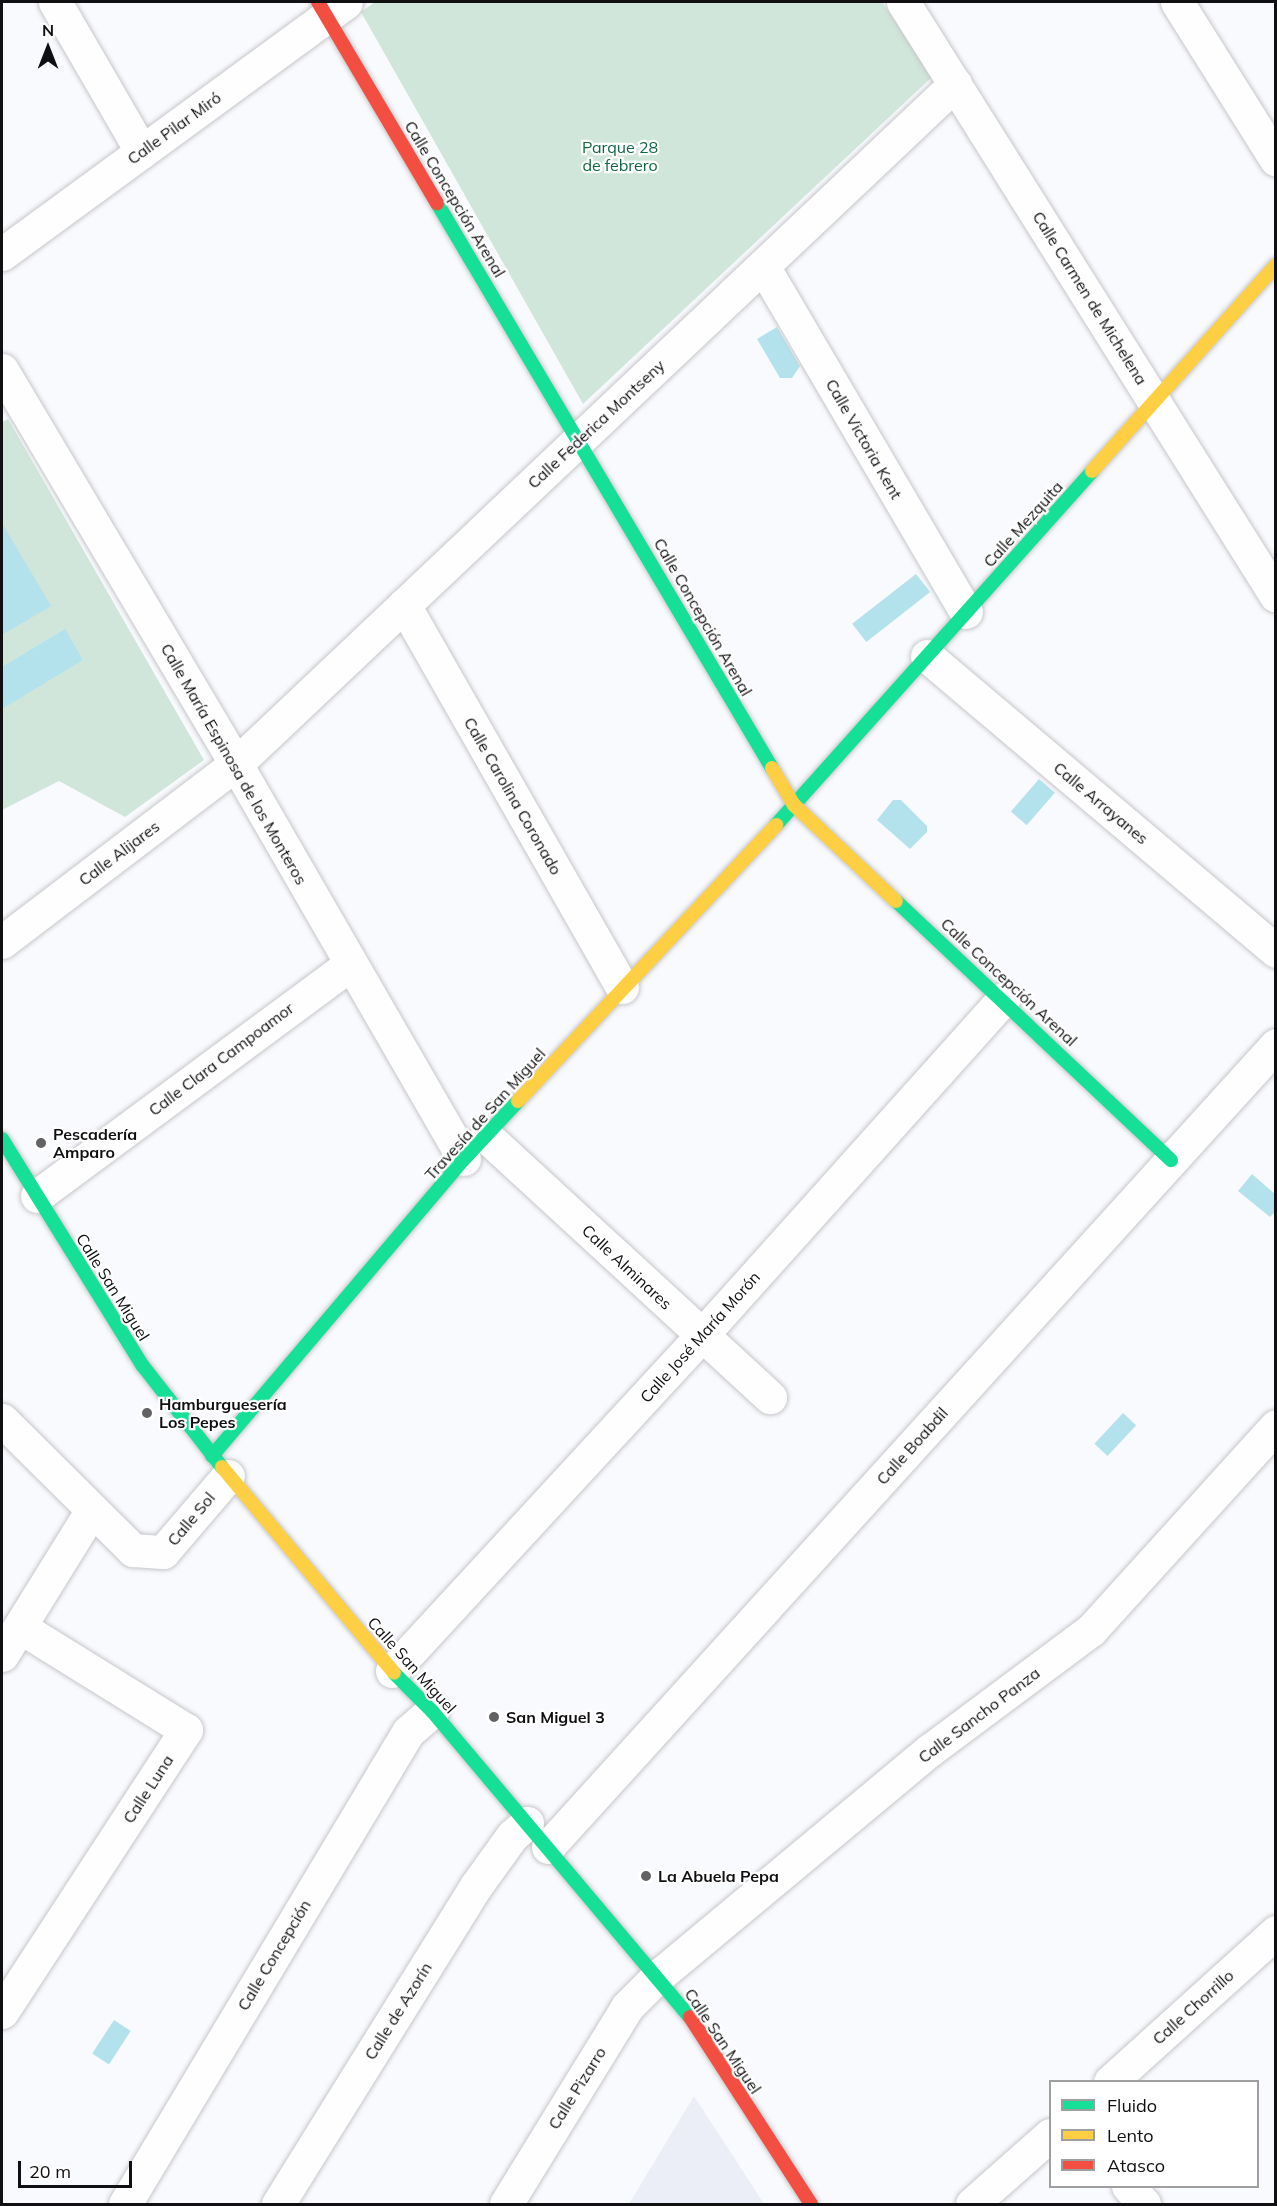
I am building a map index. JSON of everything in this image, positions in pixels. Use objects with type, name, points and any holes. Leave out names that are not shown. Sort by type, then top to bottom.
[{"type":"street","points":[[55,2],[142,152]]},
{"type":"street","name":"Calle Carmen de Michelena","points":[[903,2],[1275,596]]},
{"type":"street","points":[[1177,2],[1275,160]]},
{"type":"street","name":"Calle Pilar Miró","points":[[2,254],[142,152],[330,6]]},
{"type":"street","name":"Calle Concepción Arenal","points":[[330,6],[794,805],[1004,999],[1171,1160]]},
{"type":"street","name":"Calle Federica Montseny","points":[[236,764],[955,84]]},
{"type":"street","name":"Calle Mezquita","points":[[794,805],[1275,265]]},
{"type":"street","name":"Calle Victoria Kent","points":[[763,266],[966,612]]},
{"type":"street","name":"Calle María Espinosa de los Monteros","points":[[2,370],[236,764],[349,965],[464,1160]]},
{"type":"street","name":"Calle Carolina Coronado","points":[[404,605],[622,987]]},
{"type":"street","name":"Calle Arrayanes","points":[[927,656],[1275,951]]},
{"type":"street","name":"Calle Alijares","points":[[2,942],[236,764]]},
{"type":"street","name":"Travesía de San Miguel","points":[[220,1466],[464,1160],[622,987],[794,805]]},
{"type":"street","name":"Calle Clara Campoamor","points":[[37,1196],[349,965]]},
{"type":"street","name":"Calle José María Morón","points":[[392,1671],[701,1336],[1004,999]]},
{"type":"street","name":"Calle Boabdil","points":[[537,1835],[1171,1160],[1275,1045]]},
{"type":"street","name":"Calle Alminares","points":[[486,1136],[770,1397]]},
{"type":"street","name":"Calle San Miguel","points":[[4,1152],[37,1196],[143,1366],[220,1466],[392,1671],[432,1711],[656,1978],[679,2000],[811,2205]]},
{"type":"street","name":"Calle Sol","points":[[2,1420],[133,1550],[163,1552],[220,1466]]},
{"type":"street","name":"Calle Sancho Panza","points":[[656,1978],[930,1750],[1091,1630],[1275,1426]]},
{"type":"street","points":[[2,1655],[92,1510]]},
{"type":"street","name":"Calle Luna","points":[[2,2012],[186,1730],[20,1627]]},
{"type":"street","name":"Calle Concepción","points":[[124,2205],[408,1732],[432,1711]]},
{"type":"street","name":"Calle de Azorín","points":[[278,2205],[476,1886],[512,1836],[537,1835]]},
{"type":"street","name":"Calle Chorrillo","points":[[1112,2080],[1275,1932]]},
{"type":"street","name":"Calle Pizarro","points":[[506,2205],[627,2007],[656,1978]]},
{"type":"street","points":[[972,2205],[1049,2136]]},
{"type":"street","points":[[1129,2188],[1144,2205]]},
{"type":"shaded area","points":[[694,2096],[764,2204],[629,2204]]},
{"type":"green space","name":"Parque 28 de febrero","points":[[375,2],[882,2],[932,77],[583,404],[361,12]]},
{"type":"green space","points":[[8,419],[204,760],[125,817],[59,781],[2,810],[2,422]]},
{"type":"water","points":[[777,327],[800,366],[792,378],[780,378],[757,339]]},
{"type":"water","points":[[2,523],[51,606],[2,635]]},
{"type":"water","points":[[916,574],[930,592],[866,642],[852,624]]},
{"type":"water","points":[[65,629],[83,660],[2,709],[2,667]]},
{"type":"water","points":[[1039,779],[1055,793],[1027,825],[1011,811]]},
{"type":"water","points":[[893,800],[901,800],[927,826],[927,832],[910,849],[877,820]]},
{"type":"water","points":[[1252,1174],[1275,1194],[1275,1212],[1270,1217],[1238,1191]]},
{"type":"water","points":[[1123,1413],[1136,1425],[1108,1456],[1094,1444]]},
{"type":"water","points":[[114,2020],[131,2031],[109,2064],[92,2054]]},
{"type":"traffic: fast","points":[[437,203],[772,768]]},
{"type":"traffic: fast","points":[[776,825],[1092,471]]},
{"type":"traffic: fast","points":[[896,901],[1171,1160]]},
{"type":"traffic: fast","points":[[212,1456],[464,1159],[518,1101]]},
{"type":"traffic: fast","points":[[2,1139],[143,1366],[222,1467]]},
{"type":"traffic: fast","points":[[394,1673],[432,1711],[690,2017]]},
{"type":"traffic: slow","points":[[1092,471],[1276,265]]},
{"type":"traffic: slow","points":[[772,768],[794,805],[896,901]]},
{"type":"traffic: slow","points":[[518,1101],[776,825]]},
{"type":"traffic: slow","points":[[222,1467],[394,1673]]},
{"type":"traffic: jam","points":[[318,2],[437,203]]},
{"type":"traffic: jam","points":[[690,2017],[811,2204]]},
{"type":"place","name":"Pescadería Amparo","points":[[41,1143]]},
{"type":"place","name":"Hamburguesería Los Pepes","points":[[147,1413]]},
{"type":"place","name":"San Miguel 3","points":[[494,1717]]},
{"type":"place","name":"La Abuela Pepa","points":[[646,1876]]}]
